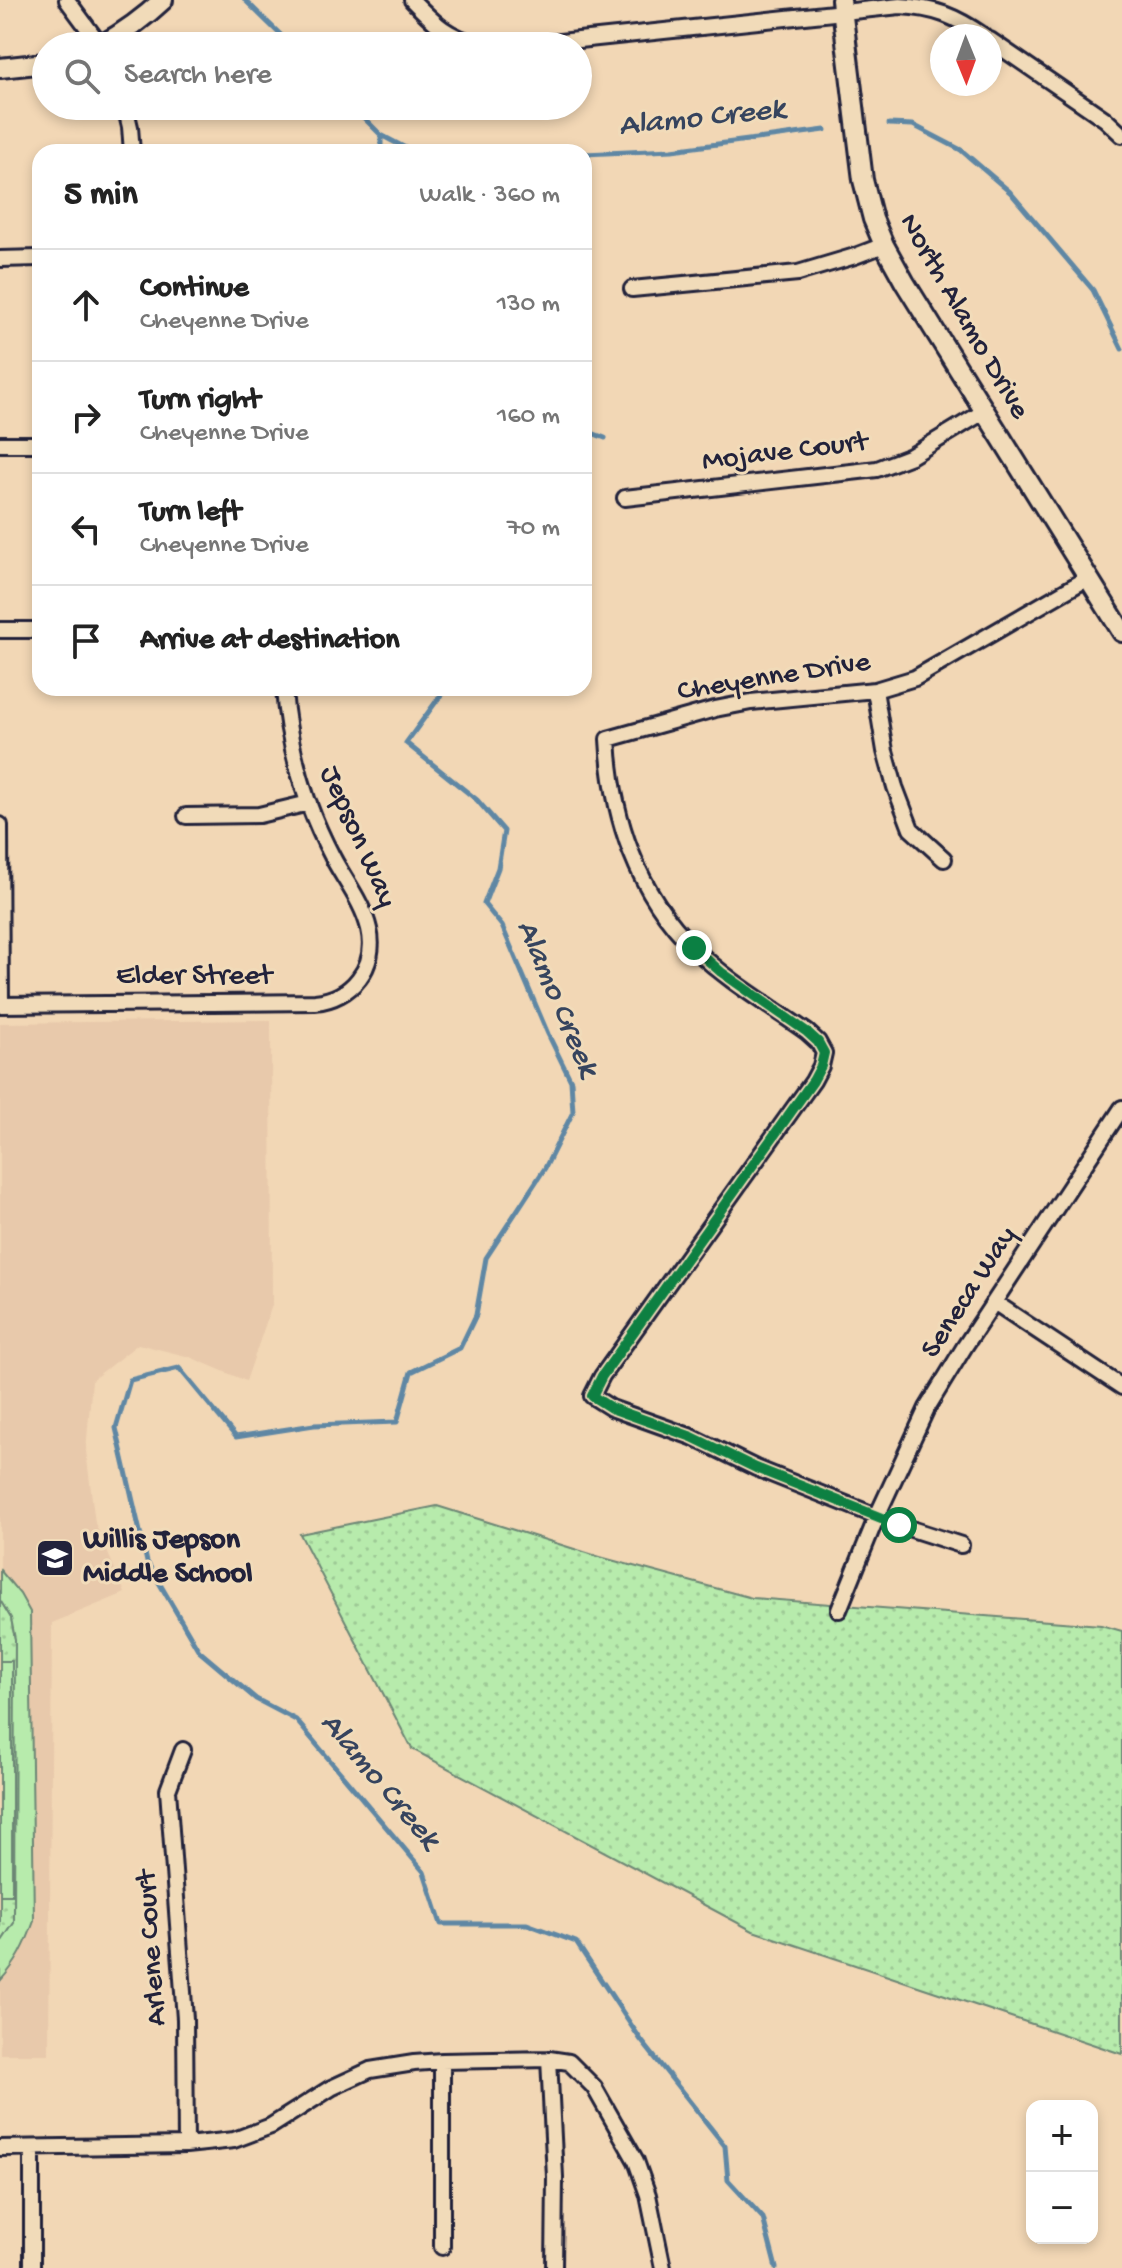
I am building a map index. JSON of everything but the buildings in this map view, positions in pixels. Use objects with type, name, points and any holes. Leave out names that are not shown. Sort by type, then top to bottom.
[{"type":"street","points":[[67,0],[90,32]]},
{"type":"street","points":[[123,32],[163,0]]},
{"type":"street","points":[[412,0],[447,32]]},
{"type":"street","points":[[592,37],[842,6],[925,7],[966,24]]},
{"type":"street","name":"North Alamo Drive","points":[[842,6],[863,180],[873,219],[884,245],[1122,632]]},
{"type":"street","points":[[1002,48],[1105,119],[1122,135]]},
{"type":"street","points":[[0,68],[32,65]]},
{"type":"street","points":[[128,120],[131,144]]},
{"type":"street","points":[[632,289],[798,273],[884,245]]},
{"type":"street","points":[[0,259],[32,258]]},
{"type":"street","name":"Mojave Court","points":[[625,498],[877,469],[911,456],[985,411]]},
{"type":"street","points":[[0,444],[32,444]]},
{"type":"street","name":"Cheyenne Drive","points":[[877,1516],[756,1468],[692,1437],[611,1408],[592,1396],[602,1376],[813,1081],[824,1053],[807,1032],[721,972],[666,917],[642,880],[626,841],[610,772],[608,739],[715,709],[751,702],[875,690],[915,678],[1088,578]]},
{"type":"street","points":[[0,630],[32,630]]},
{"type":"street","points":[[875,690],[885,751],[911,829],[944,859]]},
{"type":"street","name":"Jepson Way","points":[[285,696],[296,763],[332,856],[366,919],[371,940],[369,959]]},
{"type":"street","points":[[186,816],[259,815],[309,803]]},
{"type":"street","points":[[0,825],[1,1005]]},
{"type":"street","name":"Elder Street","points":[[1,1005],[323,1001],[341,995],[355,984],[369,959]]},
{"type":"street","name":"Seneca Way","points":[[839,1610],[877,1516],[927,1408],[994,1302],[1118,1124],[1122,1108]]},
{"type":"street","points":[[994,1302],[1122,1387]]},
{"type":"street","points":[[877,1516],[961,1545]]},
{"type":"street","name":"Arlene Court","points":[[183,1750],[168,1790],[185,2019],[186,2145]]},
{"type":"street","points":[[549,2059],[555,2177],[554,2268]]},
{"type":"street","points":[[0,2148],[186,2145],[234,2140],[271,2126],[331,2088],[370,2070],[442,2061],[549,2059],[569,2062],[594,2087],[636,2161],[648,2195],[663,2268]]},
{"type":"street","points":[[442,2061],[442,2247]]},
{"type":"street","points":[[32,2148],[32,2268]]},
{"type":"shaded area","name":"Willis Jepson Middle School","points":[[271,1020],[272,1305],[246,1381],[190,1357],[138,1344],[92,1380],[86,1451],[95,1523],[125,1593],[52,1623],[49,2054],[0,2054],[0,1023]]},
{"type":"green space","points":[[437,1506],[600,1557],[752,1598],[1101,1625],[1122,1631],[1122,2054],[753,1931],[412,1749],[300,1534]]},
{"type":"green space","points":[[0,1570],[30,1612],[34,1921],[20,1953],[0,1981],[0,1944],[14,1923],[15,1639],[11,1618],[0,1600]]},
{"type":"green space","points":[[0,1600],[11,1618],[15,1639],[14,1923],[0,1944]]},
{"type":"green space","points":[[0,1661],[12,1661],[12,1895],[0,1895]]},
{"type":"waterway","name":"Alamo Creek","points":[[245,0],[278,32]]},
{"type":"waterway","name":"Alamo Creek","points":[[366,120],[381,135],[398,144]]},
{"type":"waterway","name":"Alamo Creek","points":[[889,124],[913,125],[961,150],[1010,192],[1093,290],[1122,349]]},
{"type":"waterway","name":"Alamo Creek","points":[[592,154],[672,150],[825,130]]},
{"type":"waterway","name":"Alamo Creek","points":[[381,135],[381,144]]},
{"type":"waterway","points":[[592,433],[605,438]]},
{"type":"waterway","name":"Alamo Creek","points":[[440,696],[406,743],[477,800],[504,831],[498,868],[484,904],[502,926],[571,1081],[573,1112],[545,1168],[486,1258],[476,1315],[460,1348],[411,1372],[397,1422],[314,1425],[236,1437],[179,1368],[130,1380],[116,1428],[147,1562],[199,1651],[256,1699],[296,1720],[424,1872],[441,1924],[527,1924],[576,1942],[641,2040],[725,2146],[728,2180],[763,2218],[776,2268]]},
{"type":"place","name":"Willis Jepson Middle School","points":[[55,1558]]},
{"type":"route","points":[[694,948],[721,972],[807,1032],[824,1053],[813,1081],[602,1376],[592,1396],[611,1408],[692,1437],[756,1468],[899,1525]]}]
